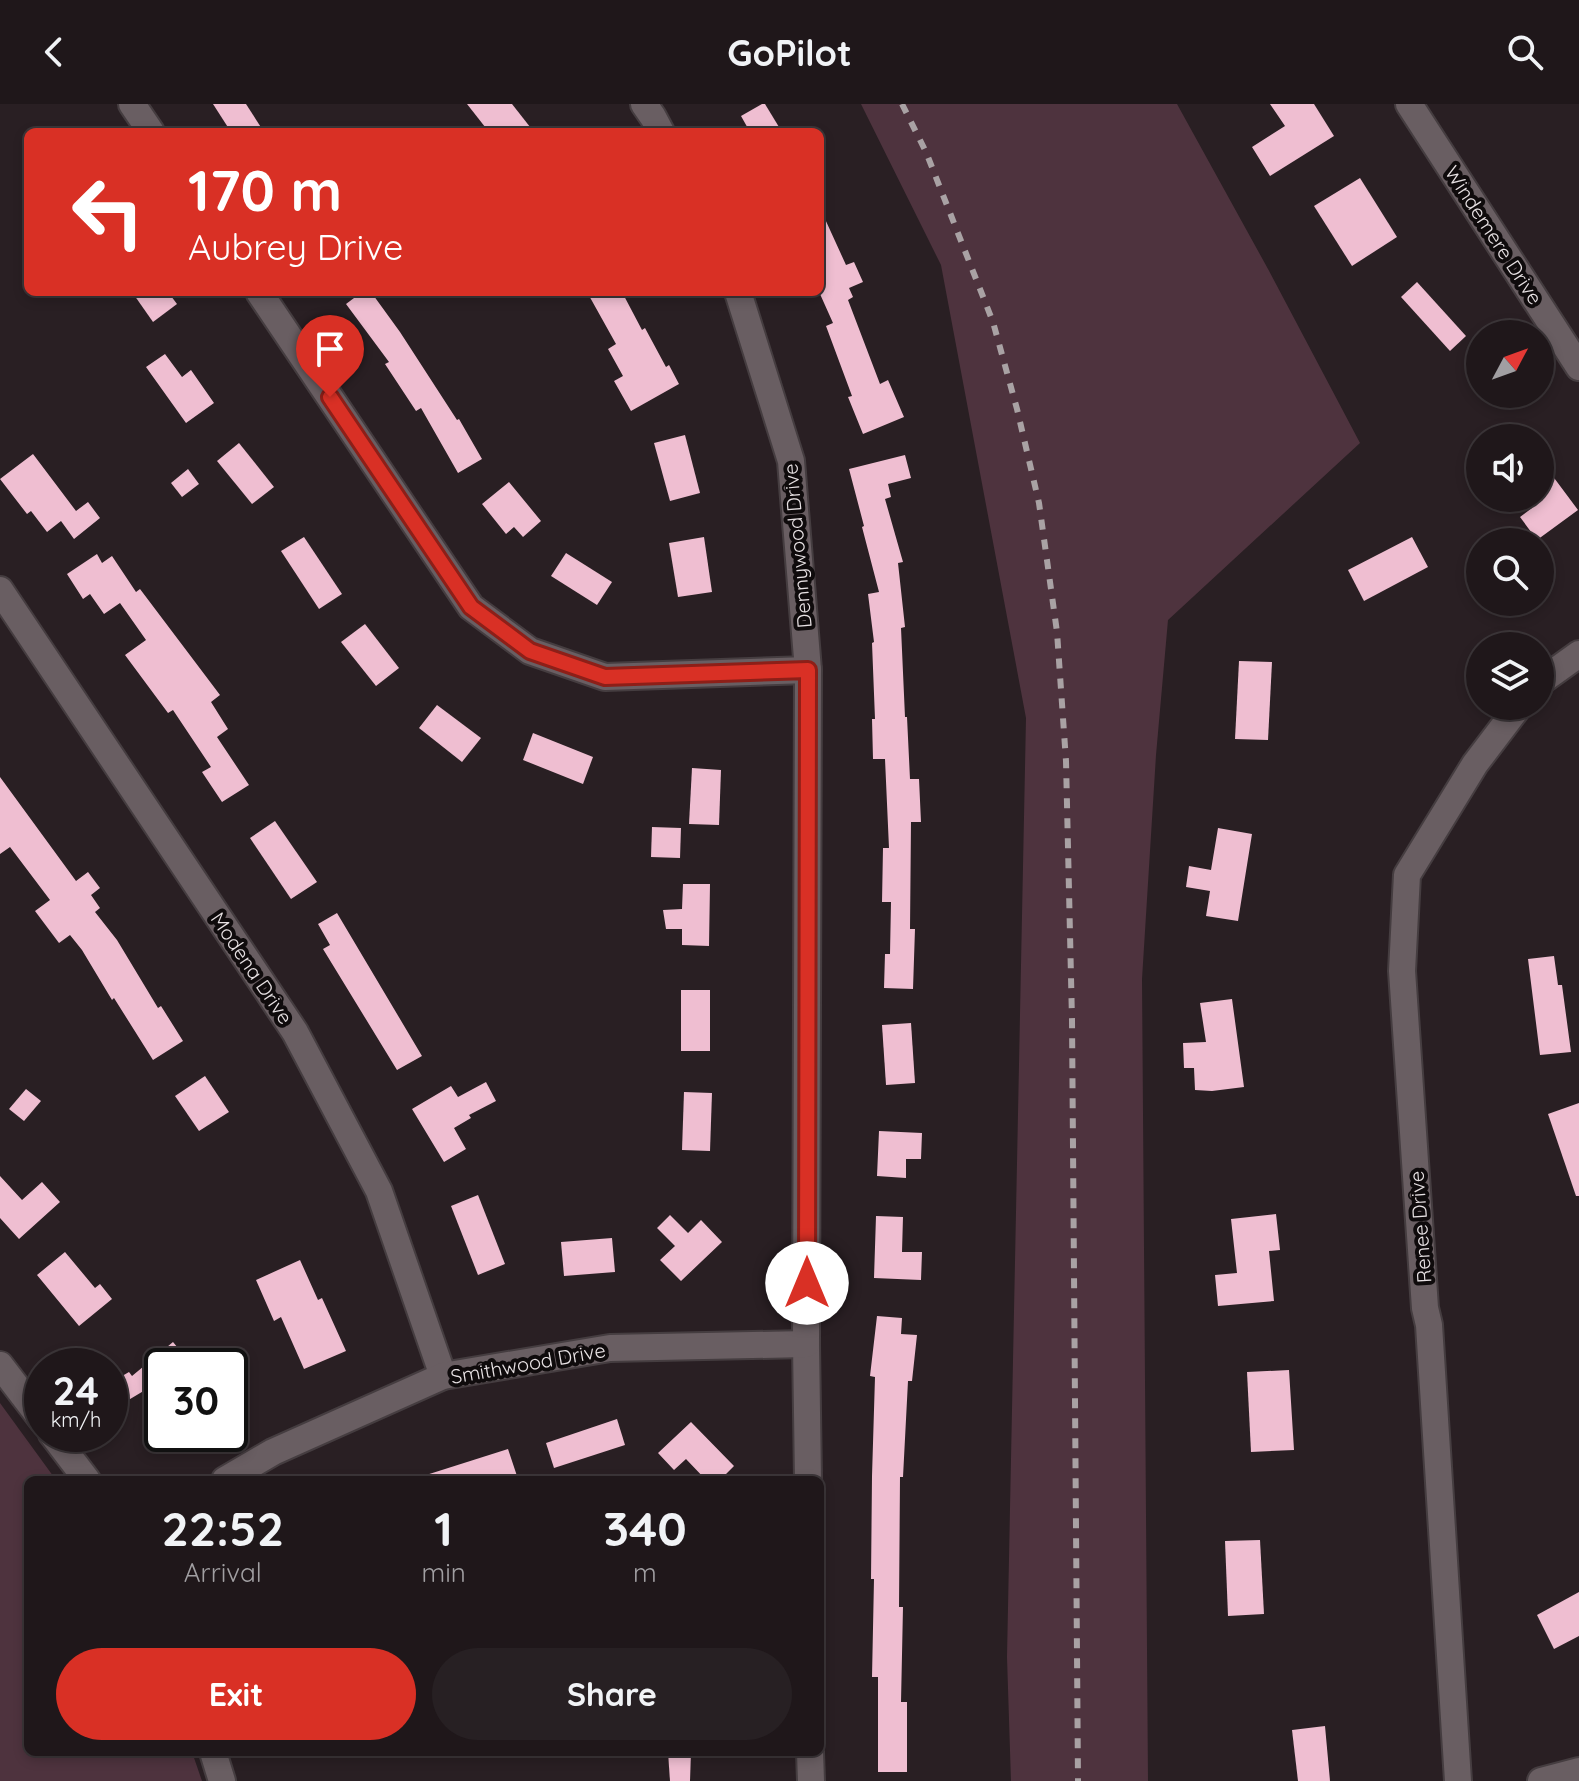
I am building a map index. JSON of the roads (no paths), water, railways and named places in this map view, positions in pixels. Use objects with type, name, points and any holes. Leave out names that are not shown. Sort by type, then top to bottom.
[{"type":"street","points":[[132,104],[148,128]]},
{"type":"street","points":[[644,104],[659,128]]},
{"type":"street","name":"Windemere Drive","points":[[1409,104],[1579,367]]},
{"type":"street","points":[[262,296],[471,607],[530,651],[605,677],[808,670]]},
{"type":"street","name":"Dennywood Drive","points":[[739,296],[791,461],[808,670],[808,1476]]},
{"type":"street","name":"Modena Drive","points":[[0,590],[295,1032],[379,1191],[443,1376]]},
{"type":"street","points":[[1554,672],[1579,654]]},
{"type":"street","name":"Renee Drive","points":[[1458,1781],[1402,955],[1407,875],[1475,764],[1508,720]]},
{"type":"street","name":"Smithwood Drive","points":[[232,1476],[273,1452],[443,1376],[610,1348],[806,1344]]},
{"type":"street","points":[[0,1365],[24,1396]]},
{"type":"street","points":[[66,1452],[84,1476]]},
{"type":"street","points":[[214,1756],[222,1781]]},
{"type":"street","points":[[810,1756],[811,1781]]},
{"type":"street","points":[[1541,1781],[1579,1771]]},
{"type":"railway","points":[[902,104],[926,152],[993,322],[1039,503],[1057,632],[1066,761],[1072,1020],[1078,1781]]}]
